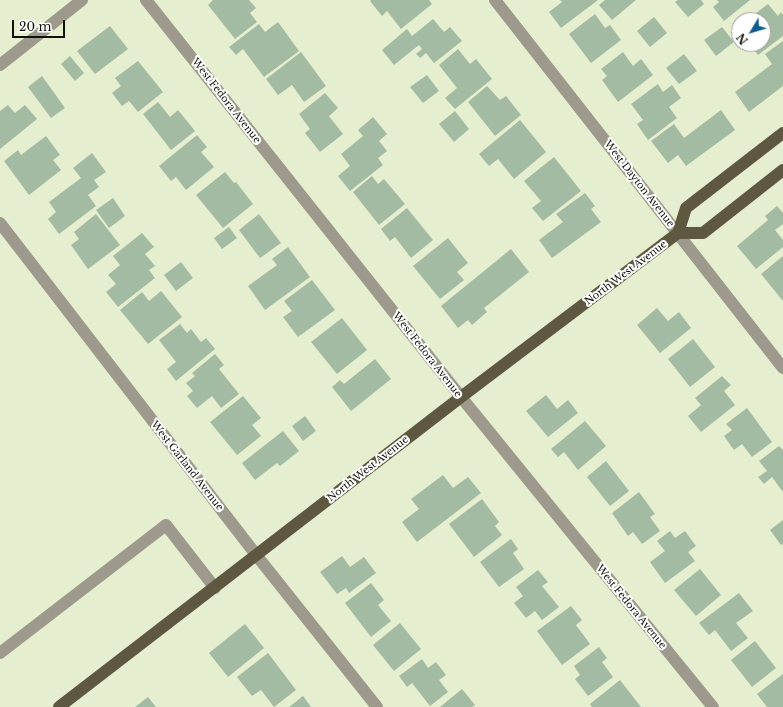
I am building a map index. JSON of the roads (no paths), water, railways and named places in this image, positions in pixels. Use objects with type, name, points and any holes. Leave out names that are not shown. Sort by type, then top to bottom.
[{"type":"main road","points":[[783,133],[686,208],[678,233],[703,233],[783,170]]},
{"type":"main road","name":"North West Avenue","points":[[59,707],[257,556],[461,397],[678,233]]},
{"type":"street","points":[[0,65],[82,0]]},
{"type":"street","name":"West Fedora Avenue","points":[[146,0],[461,397],[713,707]]},
{"type":"street","name":"West Dayton Avenue","points":[[495,0],[783,368]]},
{"type":"street","name":"West Garland Avenue","points":[[0,223],[257,556],[377,707]]},
{"type":"street","points":[[0,653],[166,525],[215,588]]}]
